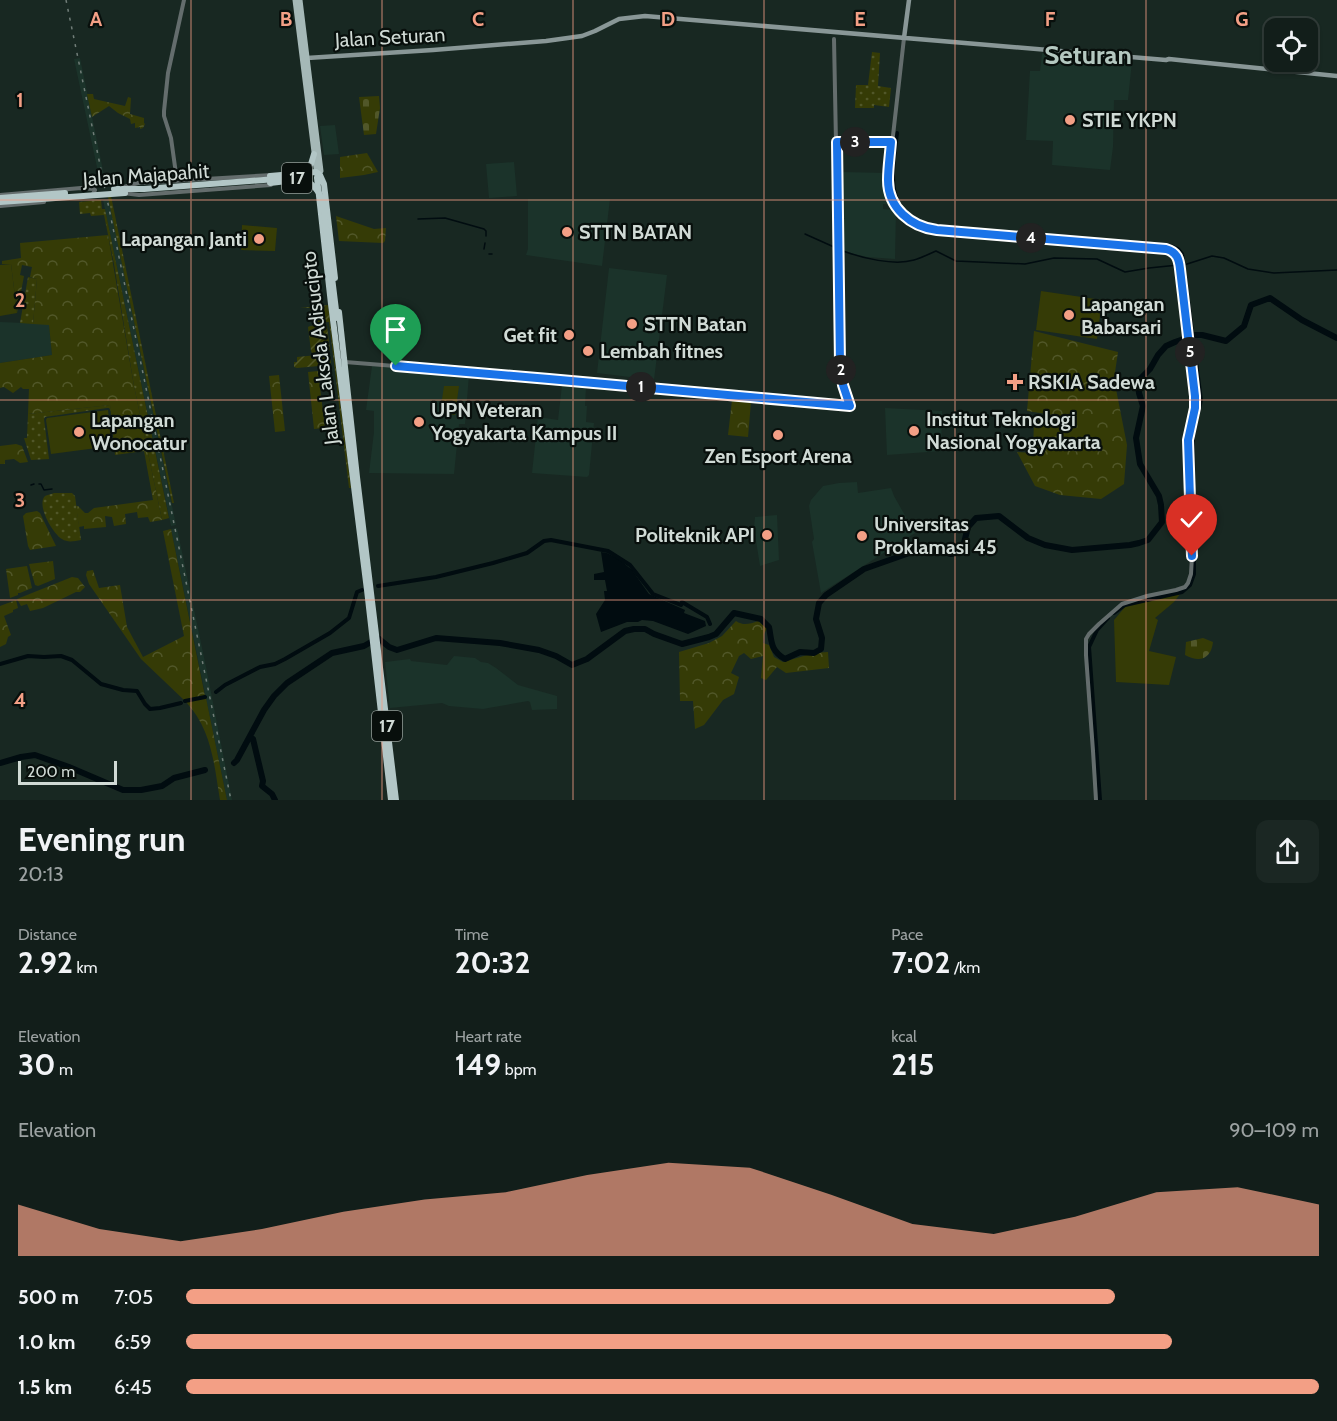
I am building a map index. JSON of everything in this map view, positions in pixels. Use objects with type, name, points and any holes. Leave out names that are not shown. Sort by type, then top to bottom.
[{"type":"highway","points":[[294,177],[308,168],[313,162],[314,154]]},
{"type":"highway","name":"17","points":[[294,177],[320,176]]},
{"type":"highway","name":"Jalan Laksda Adisucipto","points":[[320,176],[320,197],[344,362],[391,800]]},
{"type":"highway","name":"Jalan Laksda Adisucipto","points":[[320,176],[374,631]]},
{"type":"highway","name":"17","points":[[294,177],[320,197]]},
{"type":"highway","name":"Jalan Majapahit","points":[[0,200],[294,177]]},
{"type":"highway","name":"Jalan Majapahit","points":[[114,189],[144,189],[289,178],[302,179],[312,184],[318,190],[323,204],[336,318],[342,350]]},
{"type":"highway","name":"Jalan Majapahit","points":[[0,200],[137,186],[270,180]]},
{"type":"highway","name":"Jalan Laksda Adisucipto","points":[[376,653],[396,800]]},
{"type":"main road","name":"Jalan Laksda Adisucipto","points":[[295,0],[315,125],[320,176]]},
{"type":"main road","name":"Jalan Laksda Adisucipto","points":[[300,0],[307,57],[314,154],[320,176]]},
{"type":"main road","points":[[907,39],[909,0]]},
{"type":"main road","name":"Jalan Seturan","points":[[307,57],[546,41],[582,36],[615,21],[645,16],[841,33]]},
{"type":"main road","points":[[841,33],[1169,59],[1337,76]]},
{"type":"main road","name":"Jalan Laksda Adisucipto","points":[[315,125],[318,129],[320,176]]},
{"type":"street","points":[[177,180],[171,138],[164,111],[168,73],[184,0]]},
{"type":"street","points":[[344,362],[850,406],[841,370],[834,39],[830,32]]},
{"type":"street","points":[[834,39],[837,34],[841,33]]},
{"type":"street","points":[[907,39],[891,142],[888,180],[892,199],[901,213],[922,227],[937,230],[1166,249],[1174,252],[1180,265],[1195,396],[1195,408],[1188,440],[1191,574],[1182,589],[1122,604],[1086,639],[1096,800]]},
{"type":"street","points":[[837,142],[891,142]]},
{"type":"street","points":[[139,195],[112,192],[112,190],[138,183],[177,180],[270,174],[283,178]]},
{"type":"street","points":[[113,197],[271,185],[283,178]]},
{"type":"street","points":[[212,179],[213,190]]},
{"type":"street","points":[[138,183],[134,190],[139,195]]},
{"type":"street","points":[[77,188],[95,190],[92,194],[78,198],[16,205],[0,200],[15,193],[77,188]]},
{"type":"street","points":[[77,188],[81,192],[78,198]]},
{"type":"street","points":[[15,193],[16,205]]},
{"type":"shaded area","name":"STIE YKPN","points":[[1042,53],[1132,61],[1128,100],[1114,100],[1110,170],[1052,165],[1053,141],[1026,140],[1030,71],[1040,71]]},
{"type":"shaded area","points":[[80,58],[106,185],[101,186],[74,59]]},
{"type":"shaded area","points":[[335,125],[339,154],[324,155],[320,126]]},
{"type":"shaded area","points":[[514,162],[517,196],[489,198],[486,164]]},
{"type":"shaded area","points":[[841,172],[887,173],[887,186],[893,205],[883,204],[883,209],[896,210],[895,259],[867,257],[842,250]]},
{"type":"shaded area","points":[[109,199],[176,525],[171,526],[103,200]]},
{"type":"shaded area","name":"STTN BATAN","points":[[528,199],[610,199],[602,266],[526,255]]},
{"type":"shaded area","name":"STTN Batan","points":[[609,268],[667,275],[654,380],[597,373]]},
{"type":"shaded area","points":[[0,322],[49,324],[52,355],[0,363]]},
{"type":"shaded area","name":"UPN Veteran Yogyakarta Kampus II","points":[[372,366],[469,375],[465,424],[459,424],[454,474],[369,473],[374,411],[366,410]]},
{"type":"shaded area","points":[[562,385],[586,387],[586,422],[594,423],[587,477],[532,473],[538,417],[558,420]]},
{"type":"shaded area","name":"Institut Teknologi Nasional Yogyakarta","points":[[885,408],[942,411],[941,451],[887,455]]},
{"type":"shaded area","name":"Universitas Proklamasi 45","points":[[857,482],[858,493],[891,488],[915,533],[821,593],[812,542],[814,539],[809,506],[811,500],[823,486]]},
{"type":"shaded area","name":"Politeknik API","points":[[777,515],[779,560],[760,566],[754,528],[755,517]]},
{"type":"shaded area","points":[[177,528],[232,800],[227,800],[171,529]]},
{"type":"shaded area","points":[[601,552],[620,560],[632,570],[649,594],[685,610],[684,613],[705,621],[706,626],[688,634],[653,621],[642,620],[627,622],[601,632],[596,614],[605,600],[604,591],[607,591],[605,580],[594,580],[594,574],[604,572]]},
{"type":"shaded area","points":[[454,656],[475,658],[488,663],[518,685],[557,696],[557,709],[532,710],[528,701],[483,709],[449,706],[442,703],[390,708],[385,662],[410,659],[411,661],[447,665]]},
{"type":"green space","points":[[872,52],[880,53],[878,86],[891,88],[889,107],[874,105],[874,108],[855,108],[856,85],[868,85]]},
{"type":"green space","points":[[87,94],[93,94],[94,99],[125,106],[128,97],[131,98],[130,114],[144,118],[143,128],[135,128],[135,123],[131,124],[130,119],[109,106],[92,117]]},
{"type":"green space","points":[[379,96],[380,108],[376,134],[364,135],[359,97]]},
{"type":"green space","points":[[367,153],[378,172],[340,178],[340,157]]},
{"type":"green space","points":[[111,196],[174,503],[172,503],[108,197]]},
{"type":"green space","points":[[101,200],[102,209],[105,209],[169,518],[162,520],[134,386],[104,215],[80,214],[79,202]]},
{"type":"green space","points":[[336,216],[374,229],[386,228],[385,241],[383,243],[339,241]]},
{"type":"green space","name":"Lapangan Janti","points":[[242,225],[277,228],[275,251],[241,250]]},
{"type":"green space","points":[[108,235],[134,386],[162,520],[150,522],[148,517],[138,518],[137,512],[125,514],[126,524],[114,526],[112,517],[105,516],[106,527],[84,529],[84,526],[79,527],[76,506],[88,513],[94,508],[153,500],[144,451],[115,455],[110,405],[28,414],[29,389],[21,387],[13,393],[4,387],[0,388],[0,363],[52,355],[49,325],[33,324],[37,279],[30,277],[32,267],[22,265],[20,275],[24,276],[17,313],[11,264],[2,264],[2,261],[21,258],[20,243]]},
{"type":"green space","points":[[11,264],[17,313],[0,316],[0,265]]},
{"type":"green space","points":[[28,277],[37,279],[33,324],[20,323]]},
{"type":"green space","name":"Lapangan Babarsari","points":[[1041,291],[1102,300],[1097,339],[1036,330]]},
{"type":"green space","points":[[328,305],[351,488],[349,488],[329,322],[314,323],[313,320],[308,320],[307,313],[311,312],[310,308],[300,308]]},
{"type":"green space","points":[[325,324],[330,350],[312,353],[308,327]]},
{"type":"green space","points":[[1034,331],[1118,352],[1114,379],[1127,445],[1124,484],[1101,499],[1060,495],[1035,486],[1017,452],[1033,453],[1034,420],[1068,424],[1066,417],[1027,411]]},
{"type":"green space","points":[[328,354],[330,365],[294,367],[297,357]]},
{"type":"green space","points":[[318,371],[325,428],[314,429],[308,372]]},
{"type":"green space","points":[[279,375],[285,431],[275,432],[269,376]]},
{"type":"green space","points":[[444,386],[459,386],[455,415],[440,413]]},
{"type":"green space","points":[[732,400],[751,402],[748,437],[728,435]]},
{"type":"green space","points":[[110,405],[111,411],[107,408],[45,417],[49,459],[31,460],[24,438],[27,438],[28,414]]},
{"type":"green space","name":"Lapangan Wonocatur","points":[[108,410],[112,446],[51,454],[47,418]]},
{"type":"green space","points":[[16,444],[22,446],[28,462],[20,463],[14,459],[5,460],[5,464],[0,464],[0,446]]},
{"type":"green space","points":[[54,493],[72,493],[75,496],[81,540],[64,540],[50,526],[44,512],[43,500],[45,496]]},
{"type":"green space","points":[[37,511],[56,546],[30,550],[23,516],[26,513]]},
{"type":"green space","points":[[171,529],[205,696],[184,700],[141,659],[89,584],[86,575],[87,571],[93,570],[99,588],[120,585],[127,627],[143,657],[184,636],[163,531]]},
{"type":"green space","points":[[53,561],[55,579],[38,586],[35,585],[29,564]]},
{"type":"green space","points":[[27,566],[32,588],[10,598],[6,569]]},
{"type":"green space","points":[[72,577],[78,578],[85,587],[80,592],[43,608],[30,611],[27,604],[21,606],[17,599]]},
{"type":"green space","points":[[1180,594],[1155,618],[1158,620],[1149,651],[1176,657],[1169,685],[1116,682],[1114,620],[1125,607],[1131,604]]},
{"type":"green space","points":[[16,600],[18,608],[4,616],[11,635],[6,644],[0,647],[0,606]]},
{"type":"green space","points":[[736,621],[747,624],[758,621],[767,628],[763,643],[769,645],[774,657],[783,662],[814,653],[828,652],[829,668],[786,673],[777,667],[766,680],[761,678],[763,656],[751,659],[744,653],[739,656],[731,673],[739,677],[734,694],[723,700],[704,725],[695,729],[693,701],[680,701],[679,652],[709,643],[722,636]]},
{"type":"green space","points":[[1203,638],[1213,642],[1207,656],[1195,659],[1185,655],[1186,642]]},
{"type":"green space","points":[[206,698],[227,800],[220,800],[207,736],[195,713],[186,702]]},
{"type":"waterway","points":[[897,133],[893,165],[895,193],[899,205],[908,215],[921,222],[939,227],[1171,246],[1182,254],[1201,400],[1193,436],[1194,574],[1190,585],[1182,592],[1125,605],[1114,613]]},
{"type":"waterway","points":[[418,219],[445,218],[484,229],[486,236]]},
{"type":"waterway","points":[[805,234],[834,247]]},
{"type":"waterway","points":[[484,249],[485,243]]},
{"type":"waterway","points":[[843,251],[888,262],[906,262],[936,251],[956,261],[1025,264],[1054,258],[1097,259],[1125,272],[1184,265],[1212,256],[1224,258],[1248,269],[1274,273],[1337,270]]},
{"type":"waterway","points":[[234,763],[264,710],[287,683],[332,653],[364,646],[378,638],[397,650],[436,638],[500,643],[539,650],[572,665],[587,659],[625,631],[645,629],[682,644],[716,634],[734,613],[761,619],[769,627],[774,649],[785,659],[800,652],[814,653],[821,649],[822,638],[816,619],[819,603],[826,595],[864,569],[915,551],[933,549],[951,554],[962,551],[968,527],[976,518],[999,516],[1028,538],[1045,545],[1072,550],[1130,545],[1148,540],[1162,522],[1161,505],[1159,496],[1140,464],[1136,438],[1143,406],[1138,381],[1150,369],[1166,346],[1195,335],[1226,341],[1244,326],[1251,305],[1270,298],[1302,320],[1337,338]]},
{"type":"waterway","points":[[39,484],[44,490],[52,489]]},
{"type":"waterway","points":[[378,586],[436,577],[493,563],[527,553],[544,541],[551,540],[608,551],[630,565],[653,594],[681,605],[682,602],[707,617],[710,624]]},
{"type":"waterway","points":[[216,692],[260,667],[285,659],[330,633],[349,618],[357,592],[362,590]]},
{"type":"waterway","points":[[1100,800],[1089,647],[1097,630],[1108,618]]},
{"type":"waterway","points":[[0,664],[28,656],[61,656],[72,660],[101,684],[137,691],[150,709],[181,703]]},
{"type":"waterway","points":[[185,701],[205,697]]},
{"type":"waterway","points":[[250,737],[253,739],[263,781],[262,786],[272,794],[275,800]]},
{"type":"waterway","points":[[0,763],[35,755],[123,790],[141,790],[162,786],[174,778],[205,770]]},
{"type":"railway","points":[[66,0],[231,800]]},
{"type":"place","name":"STIE YKPN","points":[[1070,120]]},
{"type":"place","name":"STTN BATAN","points":[[567,232]]},
{"type":"place","name":"Lapangan Janti","points":[[259,239]]},
{"type":"place","name":"Lapangan Babarsari","points":[[1069,315]]},
{"type":"place","name":"STTN Batan","points":[[632,324]]},
{"type":"place","name":"Get fit","points":[[569,335]]},
{"type":"place","name":"Lembah fitnes","points":[[588,351]]},
{"type":"place","name":"RSKIA Sadewa","points":[[1015,382]]},
{"type":"place","name":"UPN Veteran Yogyakarta Kampus II","points":[[419,422]]},
{"type":"place","name":"Institut Teknologi Nasional Yogyakarta","points":[[914,431]]},
{"type":"place","name":"Lapangan Wonocatur","points":[[79,432]]},
{"type":"place","name":"Zen Esport Arena","points":[[778,435]]},
{"type":"place","name":"Politeknik API","points":[[767,535]]},
{"type":"place","name":"Universitas Proklamasi 45","points":[[862,536]]},
{"type":"district","name":"Seturan","points":[[1088,55]]},
{"type":"route","points":[[396,366],[850,406],[843,385],[840,363],[837,142],[891,142],[889,191],[901,213],[922,227],[1166,249],[1177,255],[1195,396],[1195,408],[1188,440],[1192,556]]}]
